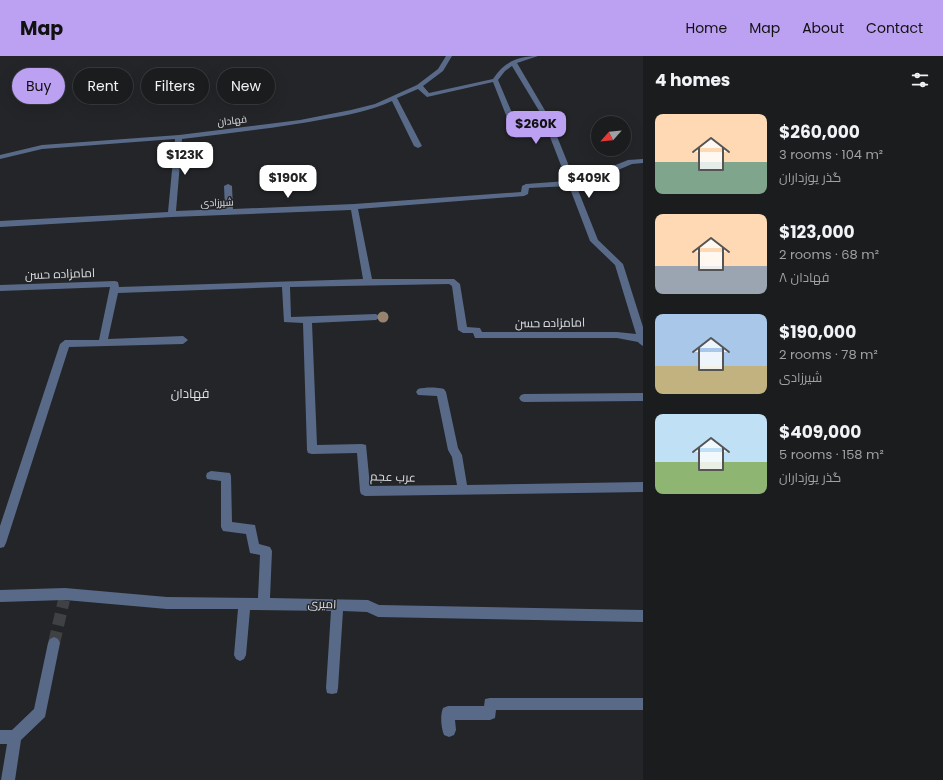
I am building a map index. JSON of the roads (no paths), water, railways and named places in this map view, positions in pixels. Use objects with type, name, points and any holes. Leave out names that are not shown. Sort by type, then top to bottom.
[{"type":"street","name":"فهادان","points":[[0,157],[42,147],[179,137],[327,117],[352,112],[377,105],[419,86],[441,70],[449,56]]},
{"type":"street","points":[[419,86],[428,95],[495,80],[501,70],[513,62],[535,56]]},
{"type":"street","points":[[513,62],[547,119],[594,241],[619,264],[643,340]]},
{"type":"street","points":[[495,80],[518,136],[553,135]]},
{"type":"street","points":[[394,98],[418,146]]},
{"type":"street","points":[[172,214],[179,137]]},
{"type":"street","points":[[572,184],[592,182],[601,174],[631,162],[643,161]]},
{"type":"street","name":"شیرزادی","points":[[0,224],[172,214],[354,206],[524,194],[526,186],[572,184]]},
{"type":"street","points":[[228,186],[229,212]]},
{"type":"street","points":[[103,343],[114,290],[368,282],[354,206]]},
{"type":"street","name":"امامزاده حسن","points":[[368,282],[451,281],[456,284],[463,330],[477,330],[478,336],[618,335],[643,340]]},
{"type":"street","name":"امامزاده حسن","points":[[0,288],[115,284],[114,290]]},
{"type":"street","points":[[286,284],[287,320],[376,317]]},
{"type":"street","name":"عرب عجم","points":[[307,320],[312,450],[362,448],[365,491],[643,487]]},
{"type":"street","points":[[0,543],[65,344],[183,340]]},
{"type":"street","points":[[421,392],[441,392],[453,450],[457,455],[463,490]]},
{"type":"street","points":[[524,398],[643,397]]},
{"type":"street","points":[[211,476],[226,476],[227,527],[251,529],[254,549],[266,551],[264,603]]},
{"type":"street","name":"امیری","points":[[0,596],[65,594],[167,603],[264,603],[368,606],[378,610],[643,616]]},
{"type":"street","points":[[240,655],[245,603]]},
{"type":"street","points":[[332,688],[337,605]]},
{"type":"street","points":[[8,780],[15,737],[40,712],[54,643]]},
{"type":"street","points":[[450,730],[448,713],[490,713],[490,704],[643,704]]},
{"type":"street","points":[[0,737],[15,737]]},
{"type":"tunnel","points":[[54,643],[64,600]]},
{"type":"district","name":"فهادان","points":[[190,393]]}]
